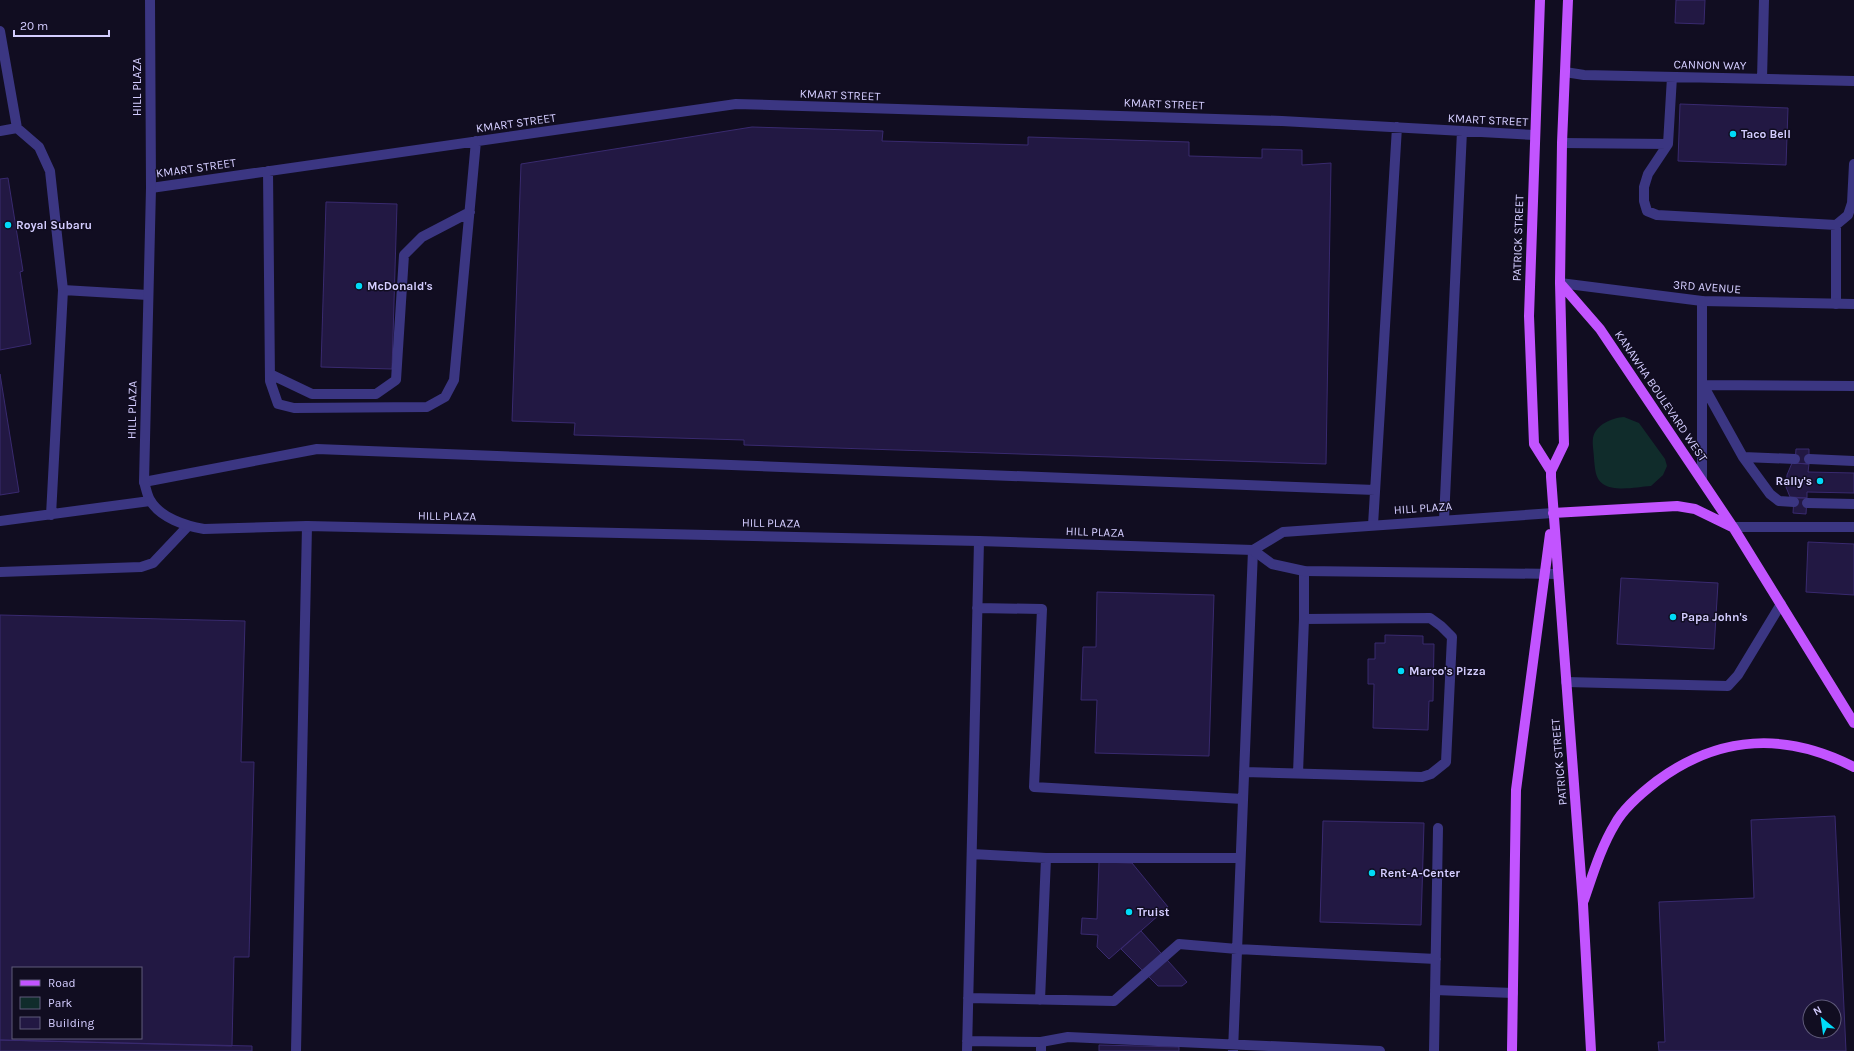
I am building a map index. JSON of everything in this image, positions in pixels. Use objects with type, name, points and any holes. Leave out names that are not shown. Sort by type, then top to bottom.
[{"type":"main road","name":"PATRICK STREET","points":[[1540,0],[1534,135],[1529,316],[1534,444],[1551,472]]},
{"type":"main road","name":"PATRICK STREET","points":[[1568,0],[1562,143],[1560,284],[1564,444],[1551,472],[1552,512],[1583,904],[1591,1051]]},
{"type":"main road","name":"KANAWHA BOULEVARD WEST","points":[[1560,284],[1600,329],[1734,527],[1854,723]]},
{"type":"main road","points":[[1512,1051],[1516,790],[1552,512],[1677,506],[1695,509],[1734,527]]},
{"type":"main road","points":[[1583,904],[1601,852],[1615,822],[1645,789],[1678,765],[1718,749],[1740,744],[1765,743],[1798,747],[1832,756],[1854,767]]},
{"type":"street","name":"HILL PLAZA","points":[[150,0],[151,188],[144,482],[150,501],[174,520],[188,526],[204,528],[307,526],[979,541],[1252,550],[1283,532],[1552,512]]},
{"type":"street","points":[[1762,79],[1764,0]]},
{"type":"street","points":[[0,31],[17,128],[39,147],[50,171],[63,290],[51,515]]},
{"type":"street","name":"CANNON WAY","points":[[1565,72],[1584,75],[1854,81]]},
{"type":"street","points":[[1672,77],[1668,144],[1648,174],[1644,187],[1644,202],[1647,211],[1656,215],[1836,225],[1848,215],[1852,203],[1854,164]]},
{"type":"street","name":"KMART STREET","points":[[151,188],[736,104],[1275,121],[1534,135]]},
{"type":"street","points":[[1373,525],[1397,127]]},
{"type":"street","points":[[0,130],[17,128]]},
{"type":"street","points":[[1444,520],[1462,131]]},
{"type":"street","points":[[268,171],[270,381],[278,404],[294,408],[427,407],[444,397],[454,380],[476,141]]},
{"type":"street","points":[[1562,143],[1668,144]]},
{"type":"street","points":[[270,374],[312,394],[376,394],[396,380],[404,255],[422,237],[470,212]]},
{"type":"street","points":[[1836,225],[1836,304]]},
{"type":"street","name":"3RD AVENUE","points":[[1560,284],[1702,301],[1854,304]]},
{"type":"street","points":[[63,290],[148,295]]},
{"type":"street","points":[[1702,301],[1702,480]]},
{"type":"street","points":[[1703,385],[1854,386]]},
{"type":"street","points":[[1703,385],[1743,457],[1770,494],[1779,501],[1794,502]]},
{"type":"street","points":[[144,482],[317,449],[1376,490]]},
{"type":"street","points":[[1743,457],[1795,458]]},
{"type":"street","points":[[1809,459],[1854,461]]},
{"type":"street","points":[[0,521],[150,501]]},
{"type":"street","points":[[1807,503],[1854,504]]},
{"type":"street","points":[[0,572],[141,567],[153,563],[158,559],[188,526]]},
{"type":"street","points":[[296,1051],[307,526]]},
{"type":"street","points":[[1734,527],[1854,527]]},
{"type":"street","points":[[979,541],[967,1046],[1041,1047],[1068,1037],[1233,1047],[1380,1051]]},
{"type":"street","points":[[1252,550],[1272,564],[1304,571],[1557,574]]},
{"type":"street","points":[[1233,1047],[1252,550]]},
{"type":"street","points":[[1298,773],[1304,619],[1304,571]]},
{"type":"street","points":[[1566,682],[1728,686],[1738,675],[1781,604]]},
{"type":"street","points":[[977,608],[1042,609],[1034,787],[1243,799]]},
{"type":"street","points":[[1244,772],[1422,777],[1431,774],[1446,762],[1452,637],[1430,618],[1304,619]]},
{"type":"street","points":[[1434,1051],[1438,828]]},
{"type":"street","points":[[972,854],[1046,858],[1240,858]]},
{"type":"street","points":[[1040,1000],[1046,858]]},
{"type":"street","points":[[968,998],[1114,1001],[1179,944],[1237,949],[1436,959]]},
{"type":"street","points":[[1435,990],[1512,993]]},
{"type":"green space","points":[[1624,417],[1639,423],[1665,459],[1667,466],[1663,475],[1651,486],[1614,488],[1603,484],[1598,479],[1593,443],[1595,433],[1601,425],[1610,420]]},
{"type":"building","points":[[1676,0],[1705,0],[1704,24],[1675,23]]},
{"type":"building","name":"Taco Bell","points":[[1680,104],[1788,108],[1786,165],[1678,161]]},
{"type":"building","points":[[752,127],[883,131],[882,141],[1028,145],[1028,137],[1189,142],[1189,156],[1262,158],[1262,149],[1302,150],[1302,165],[1331,163],[1326,464],[744,445],[744,440],[574,435],[575,423],[512,421],[521,164]]},
{"type":"building","name":"Royal Subaru","points":[[8,178],[23,271],[20,272],[31,344],[0,350],[0,179]]},
{"type":"building","name":"McDonald's","points":[[326,202],[397,204],[392,369],[321,367]]},
{"type":"building","points":[[0,374],[19,492],[0,495]]},
{"type":"building","points":[[1796,449],[1809,449],[1809,464],[1795,463]]},
{"type":"building","name":"Rally's","points":[[1792,463],[1809,464],[1808,472],[1854,473],[1854,493],[1807,492],[1807,498],[1790,497],[1786,487],[1787,475]]},
{"type":"building","points":[[1794,498],[1807,498],[1806,514],[1793,513]]},
{"type":"building","points":[[1808,542],[1854,544],[1854,595],[1806,592]]},
{"type":"building","points":[[1621,578],[1718,583],[1714,649],[1617,644]]},
{"type":"building","points":[[1097,592],[1214,595],[1209,756],[1095,753],[1097,700],[1081,700],[1083,647],[1096,647]]},
{"type":"building","points":[[0,615],[245,621],[241,762],[254,762],[249,957],[234,957],[232,1046],[0,1040]]},
{"type":"building","name":"Marco's Pizza","points":[[1385,635],[1423,636],[1423,644],[1434,644],[1433,701],[1429,701],[1428,730],[1373,728],[1374,684],[1368,684],[1368,659],[1375,659],[1375,643],[1385,643]]},
{"type":"building","points":[[1835,816],[1846,1051],[1659,1051],[1658,1042],[1665,1042],[1659,902],[1754,898],[1751,820]]},
{"type":"building","name":"Rent-A-Center","points":[[1323,821],[1424,823],[1421,925],[1320,922]]},
{"type":"building","name":"Truist","points":[[1099,862],[1132,863],[1168,907],[1109,959],[1097,947],[1098,935],[1081,934],[1082,918],[1097,919]]},
{"type":"building","points":[[1141,931],[1187,982],[1182,986],[1158,986],[1121,949]]},
{"type":"building","points":[[0,1040],[252,1046],[252,1051],[0,1051]]},
{"type":"building","points":[[1099,1045],[1179,1047],[1179,1051],[1099,1051]]},
{"type":"place","name":"Taco Bell","points":[[1733,134]]},
{"type":"place","name":"Royal Subaru","points":[[8,225]]},
{"type":"place","name":"McDonald's","points":[[359,286]]},
{"type":"place","name":"Rally's","points":[[1820,481]]},
{"type":"place","name":"Papa John's","points":[[1673,617]]},
{"type":"place","name":"Marco's Pizza","points":[[1401,671]]},
{"type":"place","name":"Rent-A-Center","points":[[1372,873]]},
{"type":"place","name":"Truist","points":[[1129,912]]}]
